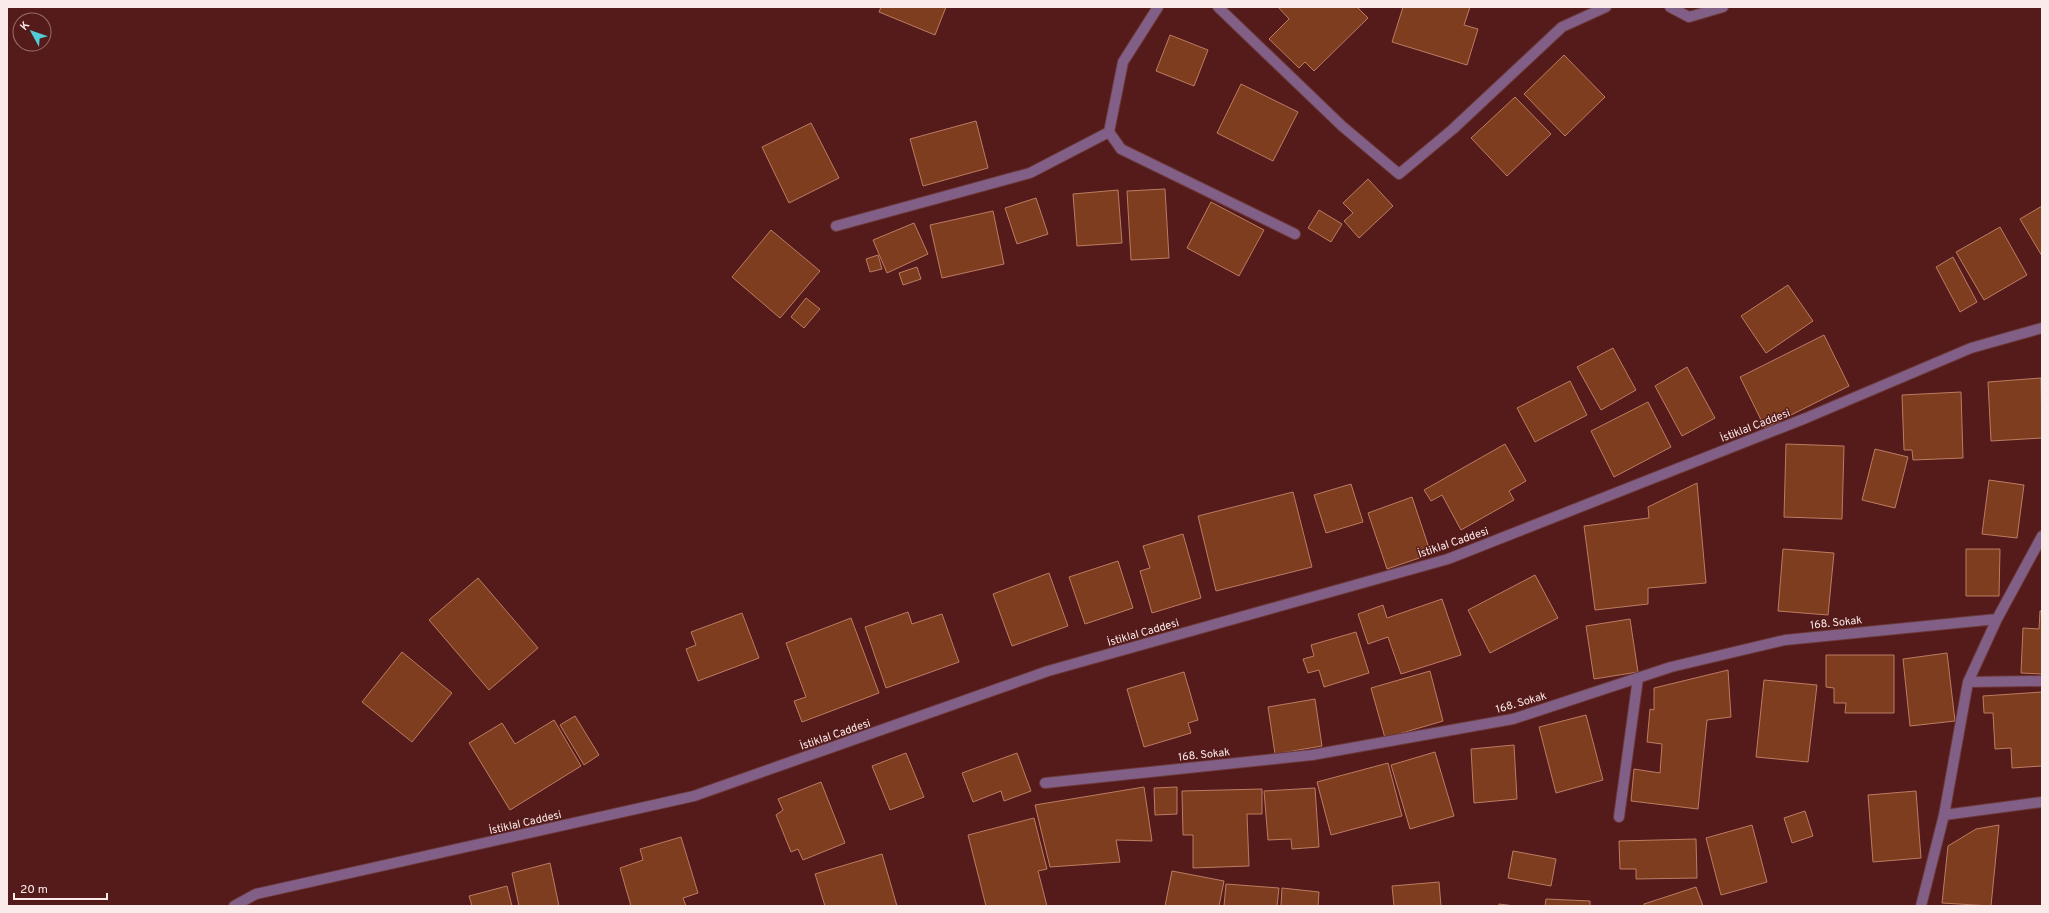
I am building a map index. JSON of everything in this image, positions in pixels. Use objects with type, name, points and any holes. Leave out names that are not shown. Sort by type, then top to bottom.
[{"type":"street","points":[[1158,7],[1123,62],[1109,132],[1121,149],[1295,234]]},
{"type":"street","points":[[1218,7],[1342,126],[1399,174],[1453,129],[1562,27],[1606,7]]},
{"type":"street","points":[[1670,7],[1689,17],[1723,7]]},
{"type":"street","points":[[836,226],[1030,173],[1109,132]]},
{"type":"street","name":"İstiklal Caddesi","points":[[234,906],[256,894],[694,796],[1048,671],[1448,559],[1806,418],[1971,348],[2042,328]]},
{"type":"street","points":[[1921,906],[1944,815],[1968,682],[1997,619],[2042,536]]},
{"type":"street","name":"168. Sokak","points":[[1046,783],[1312,755],[1512,718],[1670,667],[1785,640],[1997,619]]},
{"type":"street","points":[[1619,817],[1638,678]]},
{"type":"street","points":[[1968,682],[2042,681]]},
{"type":"street","points":[[1944,815],[2042,802]]},
{"type":"building","points":[[881,7],[946,7],[935,35],[879,12]]},
{"type":"building","points":[[1278,7],[1357,7],[1368,18],[1314,71],[1305,62],[1299,68],[1269,39],[1289,19]]},
{"type":"building","points":[[1403,7],[1470,7],[1464,25],[1478,29],[1467,65],[1392,42]]},
{"type":"building","points":[[1170,35],[1208,50],[1194,86],[1156,71]]},
{"type":"building","points":[[1564,55],[1605,97],[1565,136],[1524,94]]},
{"type":"building","points":[[1241,84],[1298,112],[1273,161],[1217,133]]},
{"type":"building","points":[[1515,97],[1551,134],[1507,176],[1471,138]]},
{"type":"building","points":[[976,121],[988,168],[923,186],[910,139]]},
{"type":"building","points":[[811,123],[839,178],[789,203],[762,147]]},
{"type":"building","points":[[1368,179],[1393,206],[1359,238],[1344,221],[1353,213],[1343,203]]},
{"type":"building","points":[[1165,189],[1169,258],[1131,260],[1127,191]]},
{"type":"building","points":[[1118,190],[1122,243],[1077,246],[1073,194]]},
{"type":"building","points":[[1036,198],[1048,234],[1017,244],[1005,208]]},
{"type":"building","points":[[1211,202],[1264,230],[1239,276],[1187,248]]},
{"type":"building","points":[[2042,206],[2042,256],[2020,219]]},
{"type":"building","points":[[1319,210],[1342,224],[1331,242],[1308,228]]},
{"type":"building","points":[[993,211],[1004,264],[942,278],[930,225]]},
{"type":"building","points":[[914,223],[928,254],[887,273],[873,240]]},
{"type":"building","points":[[2000,227],[2027,275],[1984,300],[1956,252]]},
{"type":"building","points":[[771,230],[820,271],[780,318],[732,277]]},
{"type":"building","points":[[878,255],[882,269],[870,272],[866,259]]},
{"type":"building","points":[[1953,257],[1977,302],[1960,312],[1936,267]]},
{"type":"building","points":[[917,267],[921,279],[903,285],[899,273]]},
{"type":"building","points":[[1788,285],[1813,321],[1766,353],[1741,316]]},
{"type":"building","points":[[806,298],[820,309],[804,328],[791,317]]},
{"type":"building","points":[[1824,335],[1849,386],[1765,428],[1740,377]]},
{"type":"building","points":[[1613,348],[1636,390],[1601,410],[1577,367]]},
{"type":"building","points":[[1687,367],[1715,418],[1682,436],[1655,386]]},
{"type":"building","points":[[2041,378],[2042,438],[1991,441],[1988,382]]},
{"type":"building","points":[[1570,381],[1587,415],[1535,442],[1517,408]]},
{"type":"building","points":[[1961,392],[1963,458],[1913,460],[1912,450],[1904,450],[1902,395]]},
{"type":"building","points":[[1648,402],[1671,447],[1614,477],[1591,431]]},
{"type":"building","points":[[1505,444],[1526,481],[1509,491],[1514,500],[1461,530],[1442,495],[1431,501],[1424,490]]},
{"type":"building","points":[[1786,444],[1844,446],[1842,519],[1784,517]]},
{"type":"building","points":[[1875,449],[1908,457],[1895,508],[1862,500]]},
{"type":"building","points":[[1989,480],[2024,485],[2017,538],[1982,534]]},
{"type":"building","points":[[1697,483],[1706,583],[1648,588],[1648,604],[1595,610],[1584,526],[1649,518],[1648,507]]},
{"type":"building","points":[[1351,484],[1363,522],[1326,533],[1314,495]]},
{"type":"building","points":[[1293,492],[1312,567],[1216,591],[1198,516]]},
{"type":"building","points":[[1412,497],[1431,554],[1387,569],[1368,513]]},
{"type":"building","points":[[1183,534],[1201,598],[1152,613],[1140,571],[1150,568],[1143,546]]},
{"type":"building","points":[[1783,549],[1834,553],[1828,615],[1778,611]]},
{"type":"building","points":[[1966,549],[2000,549],[1999,596],[1966,596]]},
{"type":"building","points":[[1118,561],[1133,608],[1085,624],[1069,577]]},
{"type":"building","points":[[1049,573],[1068,626],[1012,646],[993,594]]},
{"type":"building","points":[[1535,575],[1558,618],[1490,653],[1468,610]]},
{"type":"building","points":[[478,578],[538,648],[489,690],[429,620]]},
{"type":"building","points":[[1442,599],[1461,655],[1401,674],[1388,637],[1368,644],[1358,614],[1383,605],[1387,618]]},
{"type":"building","points":[[2040,611],[2042,611],[2042,674],[2021,673],[2023,628],[2039,629]]},
{"type":"building","points":[[908,612],[912,624],[942,614],[959,662],[886,688],[865,627]]},
{"type":"building","points":[[742,613],[759,658],[698,681],[686,649],[696,645],[691,632]]},
{"type":"building","points":[[851,618],[879,693],[802,722],[794,701],[806,697],[786,643]]},
{"type":"building","points":[[1630,619],[1638,672],[1594,679],[1586,626]]},
{"type":"building","points":[[1356,632],[1369,673],[1324,687],[1319,670],[1308,673],[1303,659],[1314,656],[1311,645]]},
{"type":"building","points":[[402,652],[452,693],[412,742],[362,702]]},
{"type":"building","points":[[1947,653],[1955,721],[1910,726],[1903,659]]},
{"type":"building","points":[[1826,655],[1894,655],[1894,713],[1845,713],[1846,703],[1834,703],[1834,688],[1826,687]]},
{"type":"building","points":[[1728,670],[1731,717],[1707,720],[1698,809],[1631,801],[1634,769],[1660,773],[1662,744],[1647,742],[1650,709],[1654,710],[1654,688]]},
{"type":"building","points":[[1430,671],[1443,721],[1385,738],[1371,688]]},
{"type":"building","points":[[1184,672],[1198,720],[1188,723],[1191,733],[1144,747],[1127,689]]},
{"type":"building","points":[[1764,680],[1817,685],[1808,762],[1756,757]]},
{"type":"building","points":[[2042,692],[2042,766],[2012,768],[2011,748],[1995,749],[1993,713],[1984,713],[1983,696]]},
{"type":"building","points":[[1315,699],[1322,746],[1275,754],[1268,707]]},
{"type":"building","points":[[1586,715],[1603,780],[1556,793],[1539,727]]},
{"type":"building","points":[[575,716],[599,755],[584,765],[560,725]]},
{"type":"building","points":[[554,720],[581,766],[510,810],[469,743],[502,723],[515,744]]},
{"type":"building","points":[[1514,745],[1517,799],[1474,803],[1471,749]]},
{"type":"building","points":[[1435,752],[1454,816],[1410,829],[1391,765]]},
{"type":"building","points":[[906,753],[924,797],[890,810],[872,766]]},
{"type":"building","points":[[1017,753],[1031,791],[1004,801],[1001,791],[973,802],[962,773]]},
{"type":"building","points":[[1388,763],[1402,816],[1331,835],[1317,782]]},
{"type":"building","points":[[821,782],[845,843],[803,860],[798,849],[791,852],[776,815],[783,810],[778,799]]},
{"type":"building","points":[[1144,787],[1152,841],[1116,840],[1120,862],[1050,867],[1035,805]]},
{"type":"building","points":[[1177,787],[1177,814],[1155,815],[1154,788]]},
{"type":"building","points":[[1315,788],[1319,847],[1292,849],[1291,839],[1268,840],[1264,791]]},
{"type":"building","points":[[1262,789],[1262,814],[1247,814],[1249,866],[1193,868],[1193,835],[1183,835],[1182,791]]},
{"type":"building","points":[[1916,791],[1921,858],[1873,862],[1868,795]]},
{"type":"building","points":[[1805,811],[1813,836],[1792,843],[1784,818]]},
{"type":"building","points":[[1034,818],[1047,869],[1038,871],[1047,906],[986,906],[968,835]]},
{"type":"building","points":[[1752,825],[1767,882],[1721,895],[1706,838]]},
{"type":"building","points":[[1999,825],[1991,906],[1942,903],[1948,846],[1976,829]]},
{"type":"building","points":[[681,837],[698,893],[683,898],[686,906],[631,906],[620,868],[643,860],[640,849]]},
{"type":"building","points":[[1696,839],[1697,878],[1636,879],[1636,869],[1620,869],[1619,841]]},
{"type":"building","points":[[1513,851],[1556,859],[1551,886],[1508,878]]},
{"type":"building","points":[[882,854],[897,906],[825,906],[815,874]]},
{"type":"building","points":[[550,863],[559,906],[519,906],[512,873]]},
{"type":"building","points":[[1172,871],[1224,881],[1219,906],[1165,906]]},
{"type":"building","points":[[1439,882],[1441,906],[1394,906],[1392,886]]},
{"type":"building","points":[[1226,884],[1279,888],[1277,906],[1224,906]]},
{"type":"building","points":[[507,886],[512,906],[472,906],[469,896]]},
{"type":"building","points":[[1696,887],[1703,906],[1644,906],[1644,904]]},
{"type":"building","points":[[1282,888],[1319,892],[1318,906],[1281,906]]},
{"type":"building","points":[[1546,899],[1590,901],[1590,906],[1545,906]]},
{"type":"building","points":[[1499,904],[1515,906],[1499,906]]}]
